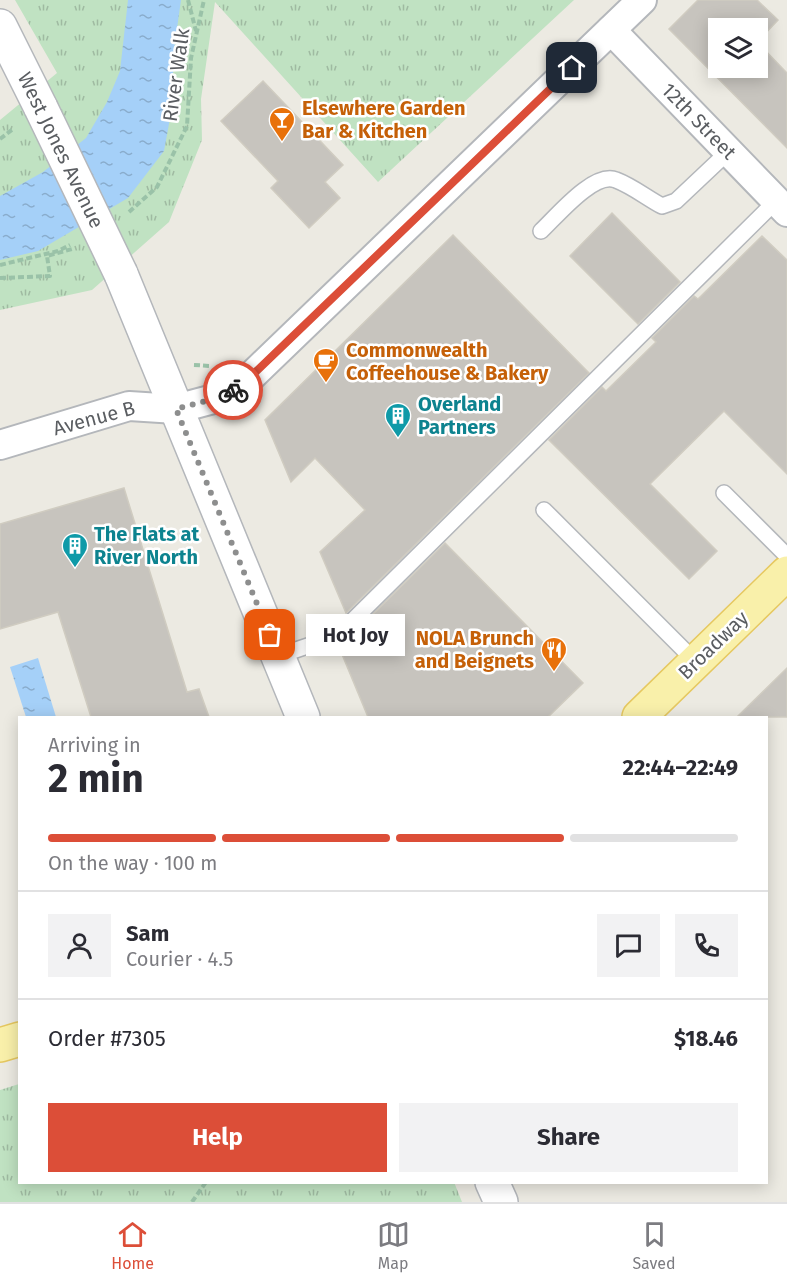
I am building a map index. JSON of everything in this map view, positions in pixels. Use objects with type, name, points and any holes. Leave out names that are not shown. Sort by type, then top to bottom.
[{"type":"main road","name":"Broadway","points":[[640,716],[787,573]]},
{"type":"main road","points":[[0,1045],[18,1040]]},
{"type":"street","name":"Avenue B","points":[[0,445],[129,406],[176,409],[221,397],[242,385],[642,0]]},
{"type":"street","name":"West Jones Avenue","points":[[0,26],[121,274],[303,716]]},
{"type":"street","name":"12th Street","points":[[611,30],[782,207]]},
{"type":"street","points":[[493,1184],[501,1202]]},
{"type":"lane","points":[[541,231],[589,186],[604,179],[615,179],[662,206],[676,201],[729,152]]},
{"type":"lane","points":[[278,656],[336,636],[782,207]]},
{"type":"lane","points":[[724,493],[787,556]]},
{"type":"lane","points":[[544,510],[696,662]]},
{"type":"path","points":[[188,0],[196,33]]},
{"type":"path","name":"River Walk","points":[[120,219],[157,187],[187,126],[191,58],[204,0]]},
{"type":"path","points":[[0,139],[13,129]]},
{"type":"path","points":[[0,265],[58,250],[79,240]]},
{"type":"path","points":[[0,278],[50,276],[47,256],[72,249]]},
{"type":"path","points":[[192,1202],[205,1184]]},
{"type":"green space","points":[[15,0],[574,0],[378,182],[215,2],[201,99],[202,140],[169,222],[92,290],[0,310],[0,120],[57,73]]},
{"type":"green space","points":[[18,1084],[18,1184],[455,1184],[462,1202],[0,1202],[0,1090]]},
{"type":"water","points":[[128,0],[181,0],[173,57],[173,102],[164,151],[128,198],[38,251],[0,260],[0,196],[43,172],[86,138],[107,102],[120,71]]},
{"type":"water","points":[[38,658],[56,716],[26,716],[10,667]]},
{"type":"building","points":[[698,0],[757,0],[778,20],[768,30],[768,18],[708,18],[708,68],[669,29]]},
{"type":"building","points":[[768,53],[787,73],[787,148],[718,78],[768,78]]},
{"type":"building","name":"Elsewhere Garden Bar & Kitchen","points":[[263,81],[343,165],[325,182],[340,198],[309,228],[271,188],[278,181],[221,121]]},
{"type":"building","points":[[612,213],[680,282],[638,324],[570,256]]},
{"type":"building","name":"Overland Partners","points":[[453,235],[589,373],[346,613],[320,552],[365,510],[315,458],[291,482],[265,420]]},
{"type":"building","points":[[762,236],[787,260],[787,474],[724,411],[650,484],[717,551],[689,579],[549,440],[602,387],[606,391],[656,342],[652,338],[694,296],[698,299]]},
{"type":"building","name":"The Flats at River North","points":[[124,488],[187,692],[199,689],[209,716],[91,716],[58,612],[0,629],[0,524]]},
{"type":"building","points":[[445,543],[583,683],[549,716],[368,716],[341,652],[356,637],[354,633]]},
{"type":"building","points":[[787,668],[787,717],[738,716]]},
{"type":"way so far","points":[[233,390],[221,397],[176,409],[270,635]]},
{"type":"place","name":"Elsewhere Garden Bar & Kitchen","points":[[282,143]]},
{"type":"place","name":"Commonwealth Coffeehouse & Bakery","points":[[326,384]]},
{"type":"place","name":"Overland Partners","points":[[398,439]]},
{"type":"place","name":"The Flats at River North","points":[[75,569]]},
{"type":"place","name":"Hot Joy","points":[[270,635]]},
{"type":"place","name":"NOLA Brunch and Beignets","points":[[554,673]]},
{"type":"route","points":[[233,390],[242,385],[572,68]]}]
